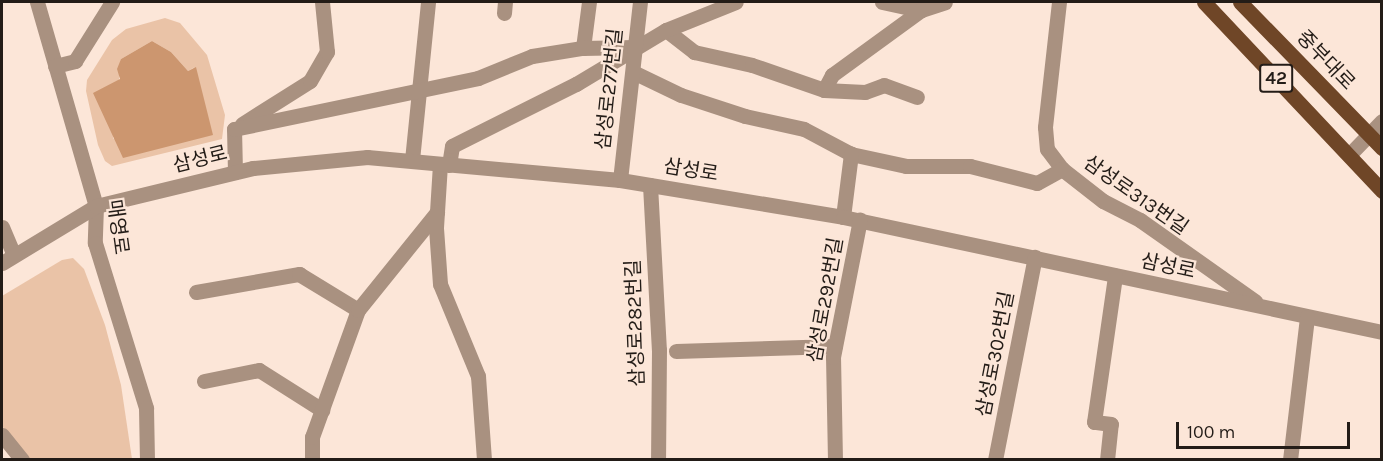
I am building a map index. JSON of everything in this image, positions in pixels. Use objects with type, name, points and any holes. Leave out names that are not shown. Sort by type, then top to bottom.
[{"type":"main road","name":"42","points":[[1203,2],[1382,191]]},
{"type":"main road","name":"중부대로","points":[[1240,2],[1382,148]]},
{"type":"street","name":"매영로","points":[[37,2],[96,206],[95,243],[146,408],[147,459]]},
{"type":"street","points":[[55,66],[75,61],[112,2]]},
{"type":"street","points":[[234,129],[310,81],[327,52],[322,2]]},
{"type":"street","points":[[412,160],[428,2]]},
{"type":"street","points":[[583,48],[589,2]]},
{"type":"street","name":"삼성로277번길","points":[[620,180],[640,2]]},
{"type":"street","points":[[484,459],[478,376],[440,284],[436,212],[445,165],[452,146],[576,84],[666,30],[736,2]]},
{"type":"street","points":[[882,2],[921,10]]},
{"type":"street","points":[[824,90],[832,75],[921,10],[945,2]]},
{"type":"street","name":"삼성로313번길","points":[[1059,2],[1045,127],[1047,149],[1062,169],[1103,201],[1140,220],[1236,291],[1270,310]]},
{"type":"street","points":[[666,30],[694,52],[752,65],[824,90],[865,92],[884,86],[918,97]]},
{"type":"street","points":[[234,129],[478,78],[532,56],[583,48],[635,47]]},
{"type":"street","points":[[633,72],[702,102],[804,129],[851,154],[906,166],[970,166],[1037,183],[1062,169]]},
{"type":"street","points":[[1349,155],[1382,120]]},
{"type":"street","points":[[234,129],[235,172]]},
{"type":"street","points":[[843,216],[851,154]]},
{"type":"street","name":"삼성로","points":[[8,259],[96,206],[235,172],[367,157],[620,180],[843,216],[1270,310],[1382,332]]},
{"type":"street","name":"삼성로282번길","points":[[650,185],[659,350],[658,459]]},
{"type":"street","points":[[312,459],[312,437],[358,310],[436,212]]},
{"type":"street","name":"삼성로292번길","points":[[835,459],[835,346],[860,220]]},
{"type":"street","points":[[2,227],[8,259]]},
{"type":"street","name":"삼성로302번길","points":[[995,459],[1035,257]]},
{"type":"street","points":[[196,292],[299,274],[358,310]]},
{"type":"street","points":[[1107,459],[1111,424],[1094,422],[1115,276]]},
{"type":"street","points":[[1290,459],[1307,317]]},
{"type":"street","points":[[676,351],[835,346]]},
{"type":"street","points":[[204,381],[259,370],[322,410]]},
{"type":"street","points":[[2,435],[22,459]]},
{"type":"shaded area","points":[[165,18],[180,23],[207,55],[225,115],[222,139],[112,166],[105,161],[98,145],[86,91],[87,80],[112,40],[126,29]],"holes":[[[152,41],[171,52],[188,71],[195,67],[113,139],[121,59]]]},
{"type":"shaded area","points":[[152,41],[171,52],[188,71],[196,67],[213,135],[123,158],[93,93],[120,79],[117,69],[121,59]]},
{"type":"shaded area","points":[[73,258],[84,269],[105,325],[121,385],[132,459],[28,459],[2,426],[2,296],[62,260]]}]
